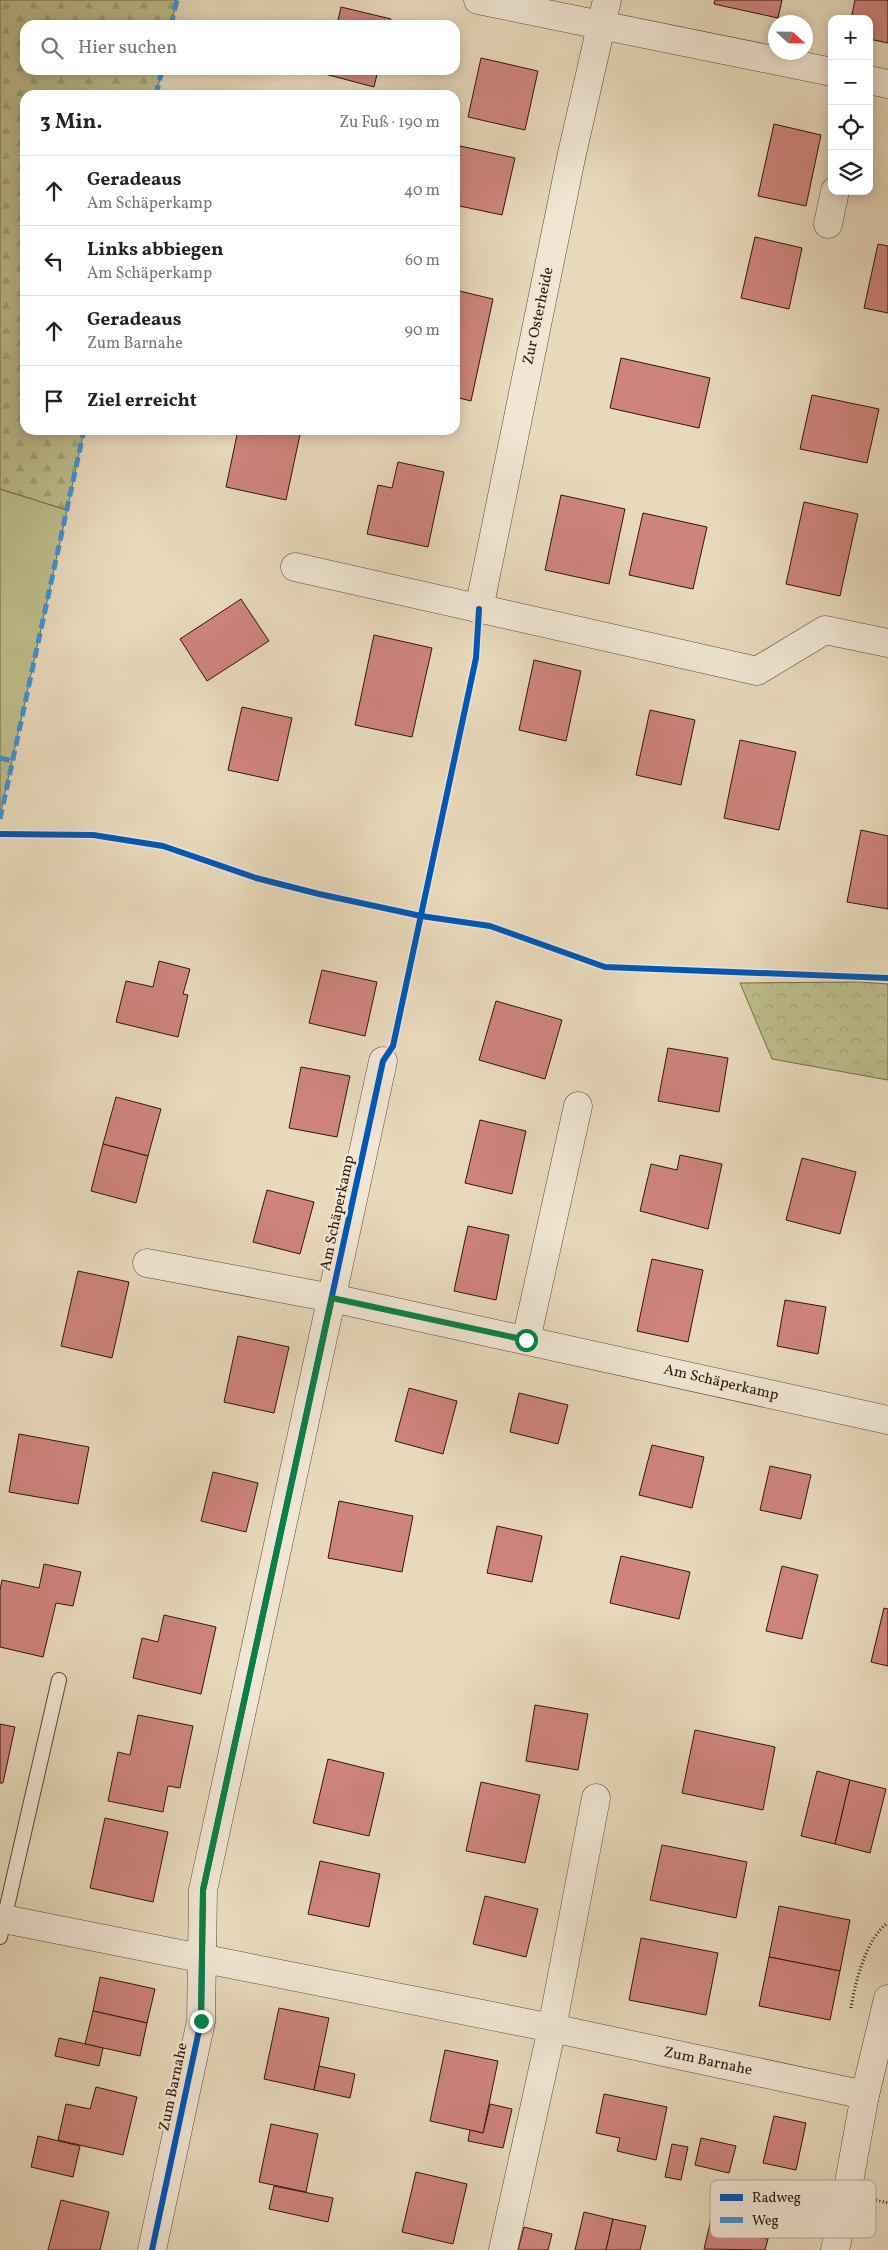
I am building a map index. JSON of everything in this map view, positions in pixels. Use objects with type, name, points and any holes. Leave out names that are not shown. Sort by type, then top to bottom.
[{"type":"street","points":[[478,0],[604,12],[828,71]]},
{"type":"street","name":"Zur Osterheide","points":[[479,608],[571,158],[604,12]]},
{"type":"street","points":[[873,81],[888,84]]},
{"type":"street","points":[[828,224],[834,195]]},
{"type":"street","points":[[295,567],[757,671],[825,630],[888,643]]},
{"type":"street","name":"Am Schäperkamp","points":[[272,1576],[383,1061]]},
{"type":"street","points":[[526,1340],[578,1106]]},
{"type":"street","name":"Am Schäperkamp","points":[[147,1263],[332,1298],[888,1420]]},
{"type":"street","name":"Zum Barnahe","points":[[152,2250],[201,2021],[203,1890],[272,1576]]},
{"type":"street","points":[[503,2250],[552,2028],[596,1798]]},
{"type":"street","name":"Zum Barnahe","points":[[2,1928],[201,1957],[552,2028],[865,2095]]},
{"type":"street","points":[[849,2180],[865,2095],[888,1999]]},
{"type":"lane","points":[[2,1928],[59,1680]]},
{"type":"green space","points":[[0,0],[177,0],[172,20],[20,20],[20,75],[161,75],[157,90],[20,90],[20,435],[83,435],[67,510],[0,489]]},
{"type":"green space","points":[[0,489],[67,510],[0,816]]},
{"type":"green space","points":[[859,982],[888,984],[888,1080],[772,1059],[740,983]]},
{"type":"building","points":[[715,0],[782,0],[779,15],[768,16],[714,4]]},
{"type":"building","points":[[855,0],[888,0],[888,43],[873,40],[873,15],[852,15]]},
{"type":"building","points":[[341,7],[391,19],[391,20],[338,20]]},
{"type":"building","points":[[481,58],[538,71],[525,130],[468,117]]},
{"type":"building","points":[[329,75],[377,75],[374,87]]},
{"type":"building","points":[[774,124],[821,135],[806,206],[758,196]]},
{"type":"building","points":[[460,146],[515,158],[502,215],[460,206]]},
{"type":"building","points":[[755,237],[802,248],[789,309],[741,298]]},
{"type":"building","points":[[878,244],[888,246],[888,313],[864,308]]},
{"type":"building","points":[[460,291],[493,299],[471,401],[460,398]]},
{"type":"building","points":[[621,358],[710,378],[699,428],[610,408]]},
{"type":"building","points":[[812,395],[879,409],[867,463],[800,449]]},
{"type":"building","points":[[237,435],[300,435],[286,500],[226,487]]},
{"type":"building","points":[[398,462],[444,472],[428,547],[367,534],[378,485],[392,488]]},
{"type":"building","points":[[561,495],[625,509],[609,584],[545,570]]},
{"type":"building","points":[[804,502],[858,514],[840,596],[786,584]]},
{"type":"building","points":[[643,513],[707,527],[693,589],[629,575]]},
{"type":"building","points":[[241,599],[269,641],[207,681],[180,639]]},
{"type":"building","points":[[374,635],[432,648],[412,737],[355,725]]},
{"type":"building","points":[[534,660],[581,671],[566,741],[519,730]]},
{"type":"building","points":[[242,707],[292,718],[278,781],[228,770]]},
{"type":"building","points":[[650,710],[695,720],[681,785],[636,775]]},
{"type":"building","points":[[740,740],[796,752],[779,830],[724,818]]},
{"type":"building","points":[[861,830],[888,836],[888,909],[847,902]]},
{"type":"building","points":[[159,961],[190,969],[183,994],[188,995],[178,1037],[116,1022],[126,981],[153,987]]},
{"type":"building","points":[[322,970],[377,982],[365,1036],[309,1023]]},
{"type":"building","points":[[496,1001],[562,1020],[545,1079],[479,1060]]},
{"type":"building","points":[[668,1048],[728,1058],[719,1112],[658,1101]]},
{"type":"building","points":[[301,1067],[350,1076],[337,1137],[289,1128]]},
{"type":"building","points":[[116,1097],[161,1109],[148,1156],[103,1144]]},
{"type":"building","points":[[480,1120],[526,1131],[512,1194],[465,1183]]},
{"type":"building","points":[[103,1144],[148,1156],[136,1203],[91,1191]]},
{"type":"building","points":[[680,1155],[722,1164],[708,1229],[640,1211],[651,1164],[677,1170]]},
{"type":"building","points":[[802,1158],[856,1172],[840,1234],[786,1220]]},
{"type":"building","points":[[267,1190],[314,1202],[300,1254],[253,1242]]},
{"type":"building","points":[[468,1226],[509,1235],[496,1300],[454,1291]]},
{"type":"building","points":[[652,1259],[703,1270],[688,1342],[637,1331]]},
{"type":"building","points":[[78,1271],[129,1282],[112,1358],[61,1346]]},
{"type":"building","points":[[785,1300],[826,1307],[818,1354],[777,1346]]},
{"type":"building","points":[[238,1336],[289,1347],[274,1413],[224,1402]]},
{"type":"building","points":[[409,1388],[457,1401],[443,1454],[395,1441]]},
{"type":"building","points":[[519,1393],[568,1405],[558,1444],[510,1432]]},
{"type":"building","points":[[19,1434],[89,1447],[78,1504],[9,1492]]},
{"type":"building","points":[[652,1445],[704,1457],[692,1508],[639,1495]]},
{"type":"building","points":[[770,1466],[811,1475],[801,1519],[760,1510]]},
{"type":"building","points":[[213,1472],[258,1483],[246,1532],[201,1521]]},
{"type":"building","points":[[339,1501],[413,1516],[402,1572],[328,1558]]},
{"type":"building","points":[[497,1526],[542,1536],[532,1582],[487,1573]]},
{"type":"building","points":[[621,1556],[690,1572],[679,1619],[610,1603]]},
{"type":"building","points":[[44,1564],[81,1572],[73,1606],[56,1603],[43,1657],[0,1647],[0,1590],[2,1580],[39,1588]]},
{"type":"building","points":[[782,1566],[818,1575],[802,1639],[766,1631]]},
{"type":"building","points":[[884,1608],[888,1609],[888,1666],[871,1662]]},
{"type":"building","points":[[164,1615],[216,1627],[201,1694],[133,1678],[142,1638],[158,1642]]},
{"type":"building","points":[[535,1705],[588,1714],[578,1770],[526,1761]]},
{"type":"building","points":[[138,1715],[193,1726],[180,1788],[168,1786],[163,1812],[108,1801],[118,1752],[130,1755]]},
{"type":"building","points":[[0,1724],[15,1727],[3,1783],[0,1783]]},
{"type":"building","points":[[695,1730],[775,1747],[763,1810],[682,1793]]},
{"type":"building","points":[[328,1759],[384,1773],[369,1836],[313,1823]]},
{"type":"building","points":[[817,1771],[850,1780],[835,1844],[801,1836]]},
{"type":"building","points":[[850,1780],[886,1789],[870,1853],[835,1844]]},
{"type":"building","points":[[481,1782],[540,1795],[525,1863],[466,1851]]},
{"type":"building","points":[[105,1818],[168,1832],[153,1902],[90,1888]]},
{"type":"building","points":[[662,1845],[747,1862],[736,1918],[650,1900]]},
{"type":"building","points":[[320,1861],[380,1874],[369,1927],[308,1914]]},
{"type":"building","points":[[485,1896],[538,1909],[526,1957],[473,1944]]},
{"type":"building","points":[[779,1906],[850,1920],[840,1971],[769,1957]]},
{"type":"building","points":[[641,1938],[718,1953],[706,2015],[629,2000]]},
{"type":"building","points":[[769,1957],[840,1971],[830,2020],[759,2006]]},
{"type":"building","points":[[100,1977],[155,1989],[147,2023],[93,2011]]},
{"type":"building","points":[[279,2008],[329,2018],[314,2090],[264,2079]]},
{"type":"building","points":[[93,2011],[147,2023],[140,2056],[85,2044]]},
{"type":"building","points":[[59,2038],[103,2048],[99,2066],[55,2056]]},
{"type":"building","points":[[445,2050],[498,2061],[483,2133],[430,2121]]},
{"type":"building","points":[[319,2066],[355,2074],[350,2098],[314,2090]]},
{"type":"building","points":[[96,2087],[137,2097],[123,2155],[58,2140],[66,2104],[90,2109]]},
{"type":"building","points":[[604,2094],[667,2107],[656,2160],[617,2151],[620,2138],[596,2133]]},
{"type":"building","points":[[490,2104],[512,2109],[503,2148],[468,2141],[470,2130],[483,2133]]},
{"type":"building","points":[[774,2116],[806,2123],[796,2170],[763,2163]]},
{"type":"building","points":[[271,2124],[318,2134],[306,2192],[259,2182]]},
{"type":"building","points":[[38,2136],[80,2146],[73,2177],[31,2167]]},
{"type":"building","points":[[701,2138],[736,2146],[729,2173],[695,2165]]},
{"type":"building","points":[[672,2144],[688,2147],[681,2180],[665,2177]]},
{"type":"building","points":[[416,2172],[467,2184],[453,2244],[402,2232]]},
{"type":"building","points":[[274,2186],[333,2198],[328,2222],[269,2209]]},
{"type":"building","points":[[61,2200],[109,2212],[100,2250],[48,2250]]},
{"type":"building","points":[[584,2212],[613,2219],[606,2250],[575,2250]]},
{"type":"building","points":[[613,2219],[646,2226],[640,2250],[606,2250]]},
{"type":"building","points":[[524,2227],[552,2234],[548,2250],[518,2250]]},
{"type":"building","points":[[709,2228],[710,2238],[768,2239],[765,2250],[704,2249]]},
{"type":"marked path","points":[[172,20],[177,0]]},
{"type":"marked path","points":[[157,90],[161,75]]},
{"type":"marked path","points":[[0,819],[83,435]]},
{"type":"marked path","points":[[0,758],[12,761]]},
{"type":"cycle path","points":[[152,2250],[201,2021],[203,1890],[383,1061],[393,1046],[476,658],[479,609]]},
{"type":"cycle path","points":[[0,834],[93,835],[163,846],[256,878],[319,894],[421,916],[490,926],[605,967],[888,978]]},
{"type":"route","points":[[201,2021],[203,1890],[332,1298],[526,1340]]}]
